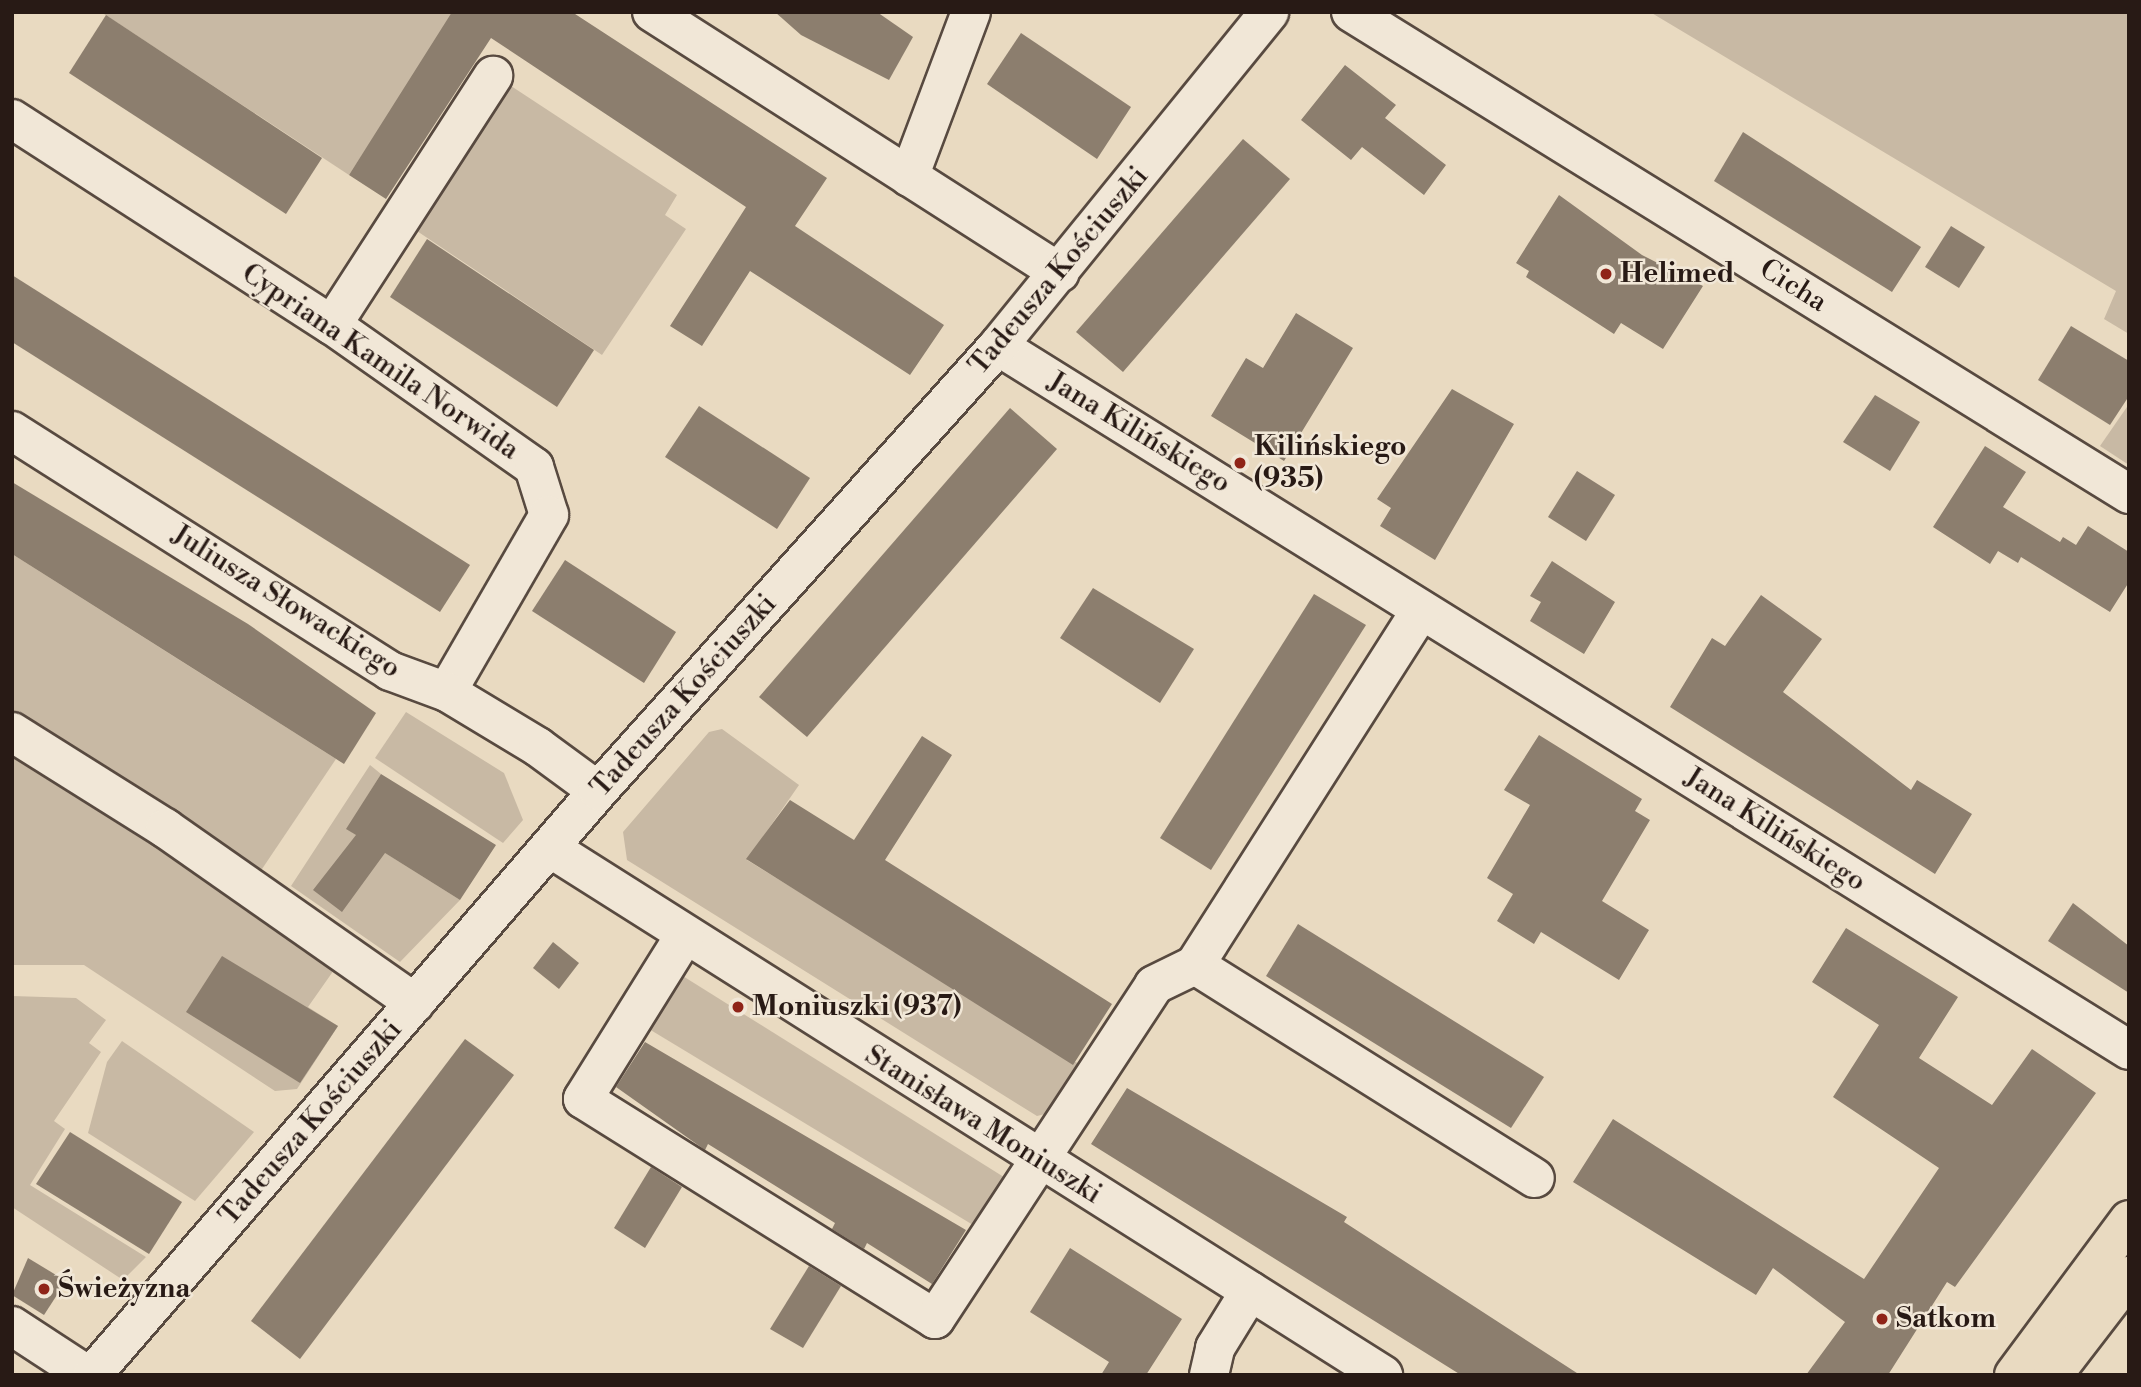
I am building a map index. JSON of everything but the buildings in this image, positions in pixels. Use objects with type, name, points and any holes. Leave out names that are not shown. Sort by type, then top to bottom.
[{"type":"main road","points":[[2014,1375],[2129,1220]]},
{"type":"main road","points":[[2053,1375],[2129,1276]]},
{"type":"street","points":[[652,12],[1060,273]]},
{"type":"street","points":[[909,177],[971,12]]},
{"type":"street","name":"Tadeusza Kościuszki","points":[[92,1375],[598,791],[998,346],[1060,273],[1269,12]]},
{"type":"street","name":"Cicha","points":[[1351,12],[2129,494]]},
{"type":"street","points":[[332,325],[493,76]]},
{"type":"street","name":"Cypriana Kamila Norwida","points":[[12,120],[332,325],[534,467],[549,515],[447,692]]},
{"type":"street","name":"Jana Kilińskiego","points":[[998,346],[2129,1050]]},
{"type":"street","name":"Juliusza Słowackiego","points":[[12,430],[390,671],[447,692],[598,791]]},
{"type":"street","points":[[685,934],[583,1099],[935,1318],[1154,985],[1195,965],[1421,610]]},
{"type":"street","points":[[12,732],[165,828],[415,1003]]},
{"type":"street","name":"Stanisława Moniuszki","points":[[550,848],[1038,1161],[1383,1375]]},
{"type":"street","points":[[1195,965],[1535,1178]]},
{"type":"street","points":[[1209,1375],[1214,1348],[1250,1291]]},
{"type":"street","points":[[12,1326],[87,1375]]},
{"type":"shaded area","points":[[101,12],[452,12],[454,14],[349,175]]},
{"type":"shaded area","points":[[1650,12],[2129,12],[2129,334],[2104,319],[2116,291]]},
{"type":"shaded area","points":[[505,82],[677,195],[665,215],[686,229],[602,355],[411,227]]},
{"type":"shaded area","points":[[2129,404],[2129,465],[2100,446]]},
{"type":"shaded area","points":[[12,554],[336,759],[260,872],[12,713]]},
{"type":"shaded area","points":[[406,712],[504,773],[523,820],[503,843],[375,758]]},
{"type":"shaded area","points":[[722,729],[799,785],[747,860],[1087,1069],[1053,1112],[1037,1116],[627,860],[623,832],[709,732]]},
{"type":"shaded area","points":[[12,745],[341,960],[308,1007],[338,1026],[297,1089],[275,1091],[84,965],[12,965]]},
{"type":"shaded area","points":[[370,765],[381,774],[347,829],[460,900],[400,962],[291,886]]},
{"type":"shaded area","points":[[678,973],[1007,1179],[978,1228],[644,1026]]},
{"type":"shaded area","points":[[12,996],[76,998],[106,1020],[89,1043],[101,1052],[54,1121],[65,1129],[30,1185],[146,1257],[123,1280],[12,1207]]},
{"type":"shaded area","points":[[122,1041],[254,1132],[195,1201],[88,1133],[107,1062]]},
{"type":"place","name":"Helimed","points":[[1606,274]]},
{"type":"place","name":"Kilińskiego (935)","points":[[1240,463]]},
{"type":"place","name":"Moniuszki (937)","points":[[738,1007]]},
{"type":"place","name":"Świeżyzna","points":[[44,1289]]},
{"type":"place","name":"Satkom","points":[[1882,1319]]}]
